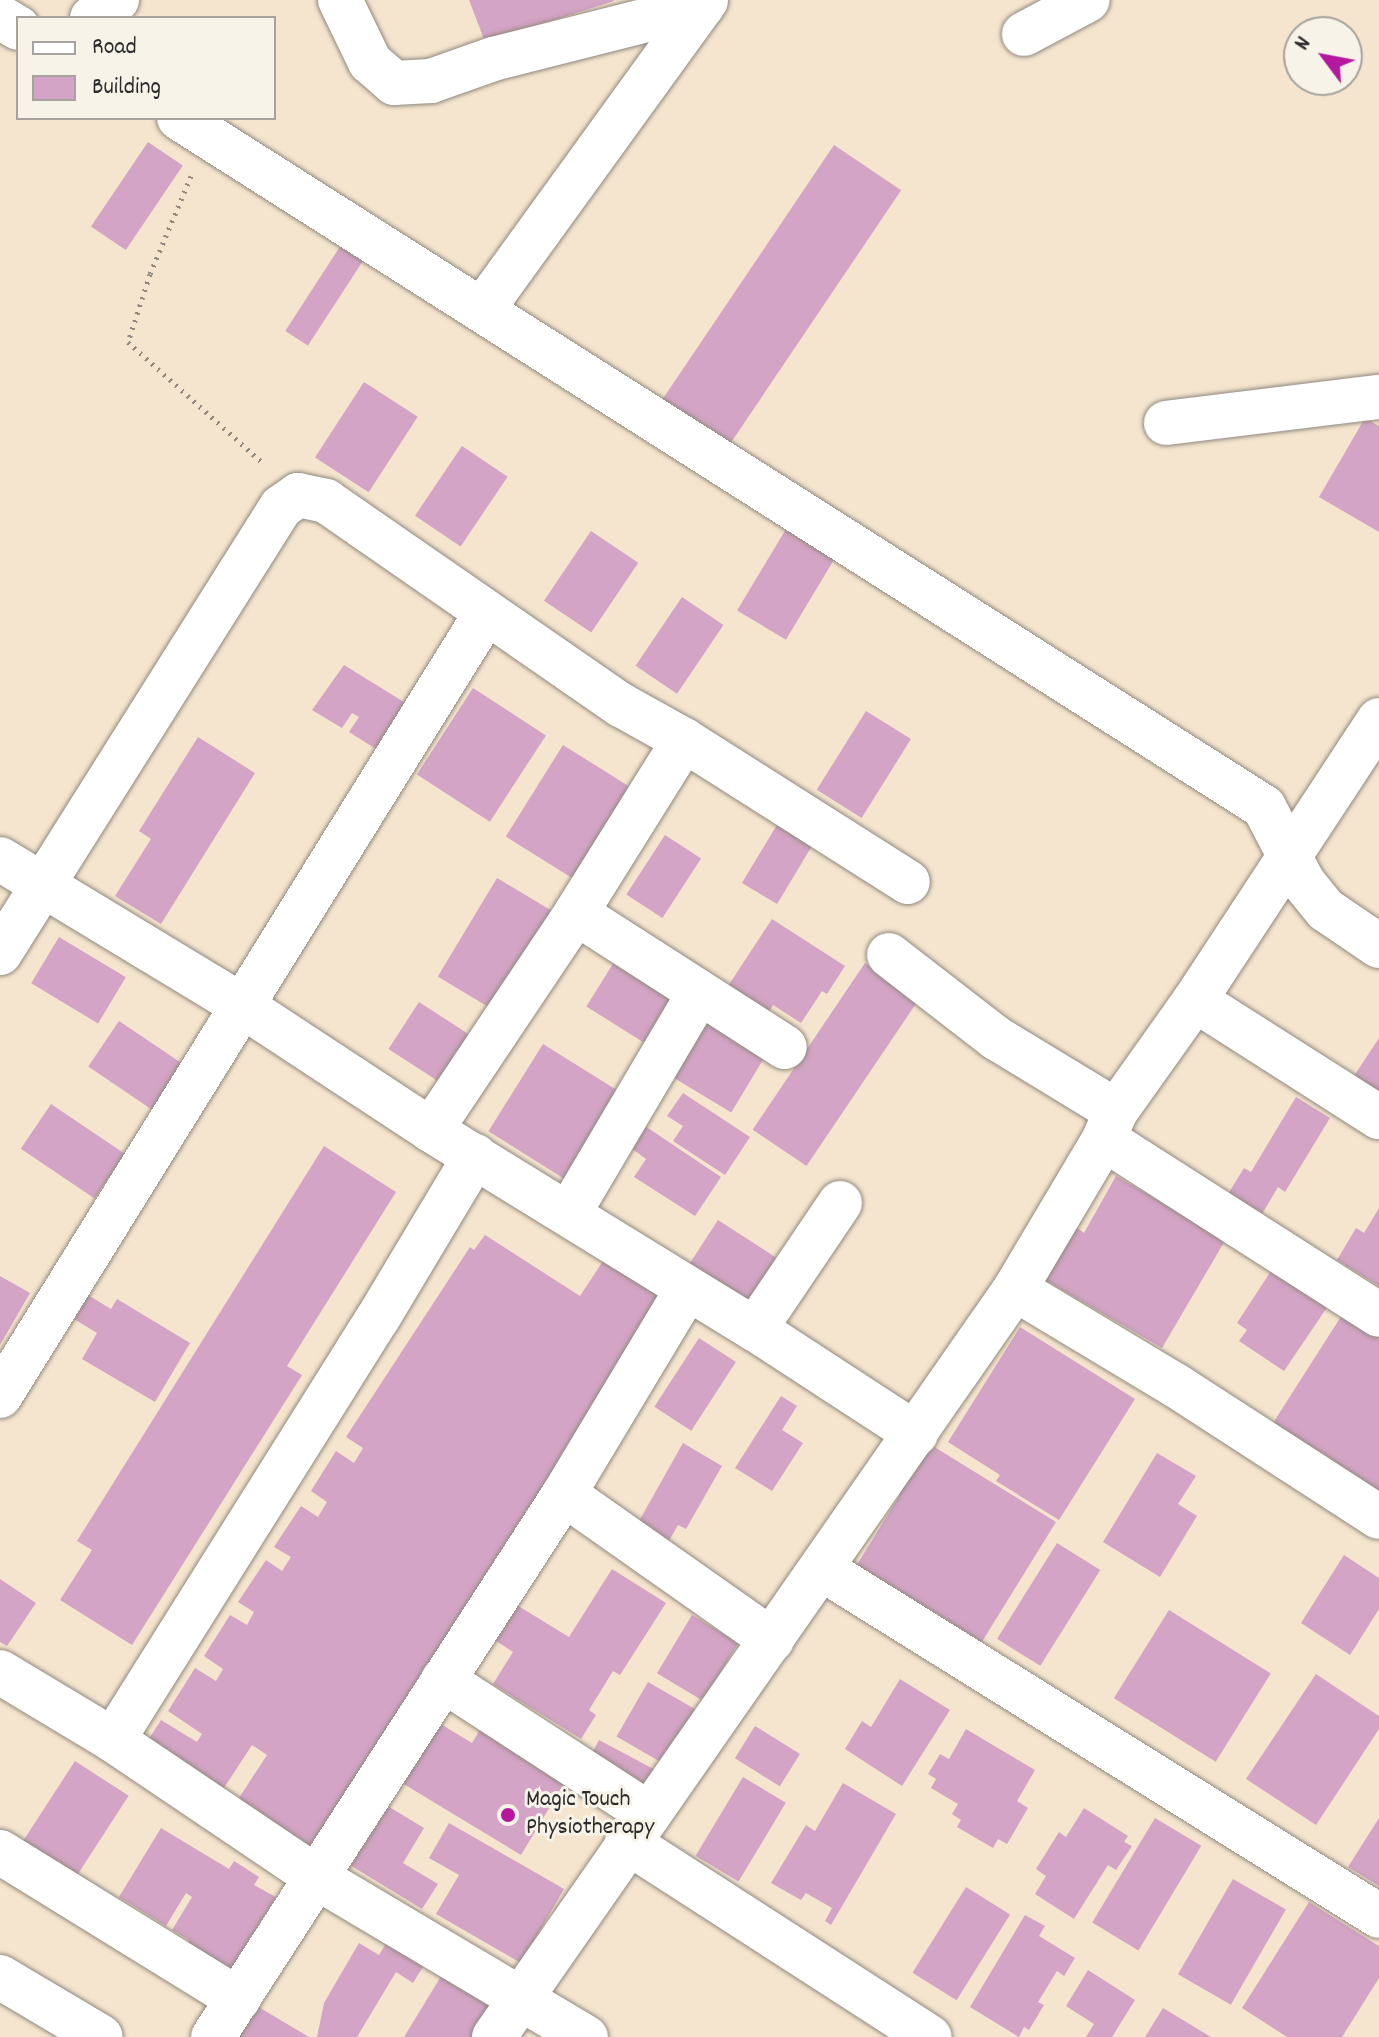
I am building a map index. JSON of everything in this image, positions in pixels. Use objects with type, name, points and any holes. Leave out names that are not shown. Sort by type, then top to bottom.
[{"type":"street","points":[[95,16],[117,0]]},
{"type":"street","points":[[340,0],[370,62],[394,83],[431,81],[493,59],[704,3]]},
{"type":"street","points":[[1024,34],[1088,0]]},
{"type":"street","points":[[482,310],[704,3]]},
{"type":"street","points":[[194,126],[1264,807],[1303,882],[1326,910],[1379,946]]},
{"type":"street","points":[[1166,423],[1379,397]]},
{"type":"street","points":[[0,953],[281,507],[298,495],[326,501],[621,705],[684,740],[908,882]]},
{"type":"street","points":[[0,1396],[486,613]]},
{"type":"street","points":[[494,2037],[1015,1289],[1110,1125],[1292,856],[1379,720]]},
{"type":"street","points":[[431,1130],[576,913],[684,740]]},
{"type":"street","points":[[0,859],[244,1007],[431,1130],[755,1329],[916,1434]]},
{"type":"street","points":[[576,913],[785,1047]]},
{"type":"street","points":[[889,955],[1110,1125],[1379,1315]]},
{"type":"street","points":[[569,1213],[699,993]]},
{"type":"street","points":[[1195,1000],[1379,1117]]},
{"type":"street","points":[[113,1740],[378,1318],[475,1156]]},
{"type":"street","points":[[755,1329],[840,1203]]},
{"type":"street","points":[[213,2037],[564,1494],[688,1288]]},
{"type":"street","points":[[1015,1289],[1175,1385],[1379,1517]]},
{"type":"street","points":[[564,1494],[772,1640]]},
{"type":"street","points":[[822,1569],[1379,1916]]},
{"type":"street","points":[[1,1675],[113,1740],[316,1877],[586,2037]]},
{"type":"street","points":[[443,1680],[638,1828],[930,2037]]},
{"type":"street","points":[[0,1852],[238,1999]]},
{"type":"street","points":[[0,1977],[101,2037]]},
{"type":"path","points":[[194,126],[128,342],[298,495]]},
{"type":"building","points":[[469,0],[613,0],[614,1],[485,42]]},
{"type":"building","points":[[148,142],[183,165],[126,250],[91,227]]},
{"type":"building","points":[[834,145],[901,190],[728,447],[661,402]]},
{"type":"building","points":[[343,242],[366,257],[308,346],[285,331]]},
{"type":"building","points":[[364,382],[418,417],[369,492],[315,457]]},
{"type":"building","points":[[1365,418],[1379,426],[1379,532],[1319,497]]},
{"type":"building","points":[[462,446],[508,477],[461,546],[415,516]]},
{"type":"building","points":[[786,529],[835,558],[786,640],[737,610]]},
{"type":"building","points":[[591,531],[638,563],[591,633],[544,601]]},
{"type":"building","points":[[682,597],[723,625],[677,694],[636,666]]},
{"type":"building","points":[[344,665],[412,707],[384,754],[349,732],[359,717],[352,713],[342,728],[312,710]]},
{"type":"building","points":[[473,688],[546,735],[490,822],[417,774]]},
{"type":"building","points":[[866,711],[911,739],[862,818],[817,790]]},
{"type":"building","points":[[198,737],[255,773],[161,924],[115,896],[151,839],[139,831]]},
{"type":"building","points":[[563,745],[631,787],[574,879],[506,837]]},
{"type":"building","points":[[778,823],[813,844],[777,904],[742,883]]},
{"type":"building","points":[[665,835],[701,858],[662,918],[626,895]]},
{"type":"building","points":[[497,878],[560,916],[501,1015],[438,977]]},
{"type":"building","points":[[772,919],[845,966],[827,994],[822,991],[801,1023],[773,1005],[769,1012],[726,989]]},
{"type":"building","points":[[59,937],[126,977],[98,1023],[31,983]]},
{"type":"building","points":[[616,959],[677,997],[647,1045],[586,1006]]},
{"type":"building","points":[[865,963],[919,999],[806,1166],[753,1130]]},
{"type":"building","points":[[419,1002],[477,1040],[446,1087],[389,1049]]},
{"type":"building","points":[[707,1015],[768,1052],[731,1112],[670,1076]]},
{"type":"building","points":[[119,1021],[184,1065],[153,1110],[88,1067]]},
{"type":"building","points":[[1379,1038],[1379,1097],[1352,1079]]},
{"type":"building","points":[[543,1044],[623,1094],[568,1181],[488,1131]]},
{"type":"building","points":[[683,1093],[750,1137],[725,1175],[673,1141],[683,1126],[667,1116]]},
{"type":"building","points":[[1296,1097],[1330,1118],[1285,1192],[1278,1187],[1262,1214],[1228,1194],[1244,1168],[1251,1172]]},
{"type":"building","points":[[51,1104],[125,1154],[95,1199],[21,1149]]},
{"type":"building","points":[[645,1126],[721,1177],[695,1216],[634,1177],[646,1159],[631,1148]]},
{"type":"building","points":[[324,1146],[396,1192],[287,1366],[302,1375],[132,1645],[60,1600],[92,1550],[77,1541]]},
{"type":"building","points":[[1116,1176],[1226,1239],[1162,1348],[1045,1280],[1076,1227],[1084,1233]]},
{"type":"building","points":[[1379,1208],[1379,1286],[1337,1260],[1356,1228],[1364,1233]]},
{"type":"building","points":[[718,1220],[777,1258],[748,1302],[690,1264]]},
{"type":"building","points":[[485,1235],[580,1296],[605,1258],[669,1299],[311,1849],[237,1801],[267,1755],[252,1745],[222,1791],[147,1742],[161,1720],[197,1742],[202,1734],[168,1711],[195,1668],[216,1681],[223,1669],[204,1656],[230,1615],[247,1625],[254,1612],[238,1602],[266,1560],[282,1571],[291,1557],[274,1547],[301,1506],[318,1517],[327,1502],[311,1491],[336,1451],[354,1463],[363,1448],[346,1437],[470,1247],[474,1250]]},
{"type":"building","points":[[1273,1268],[1328,1306],[1284,1371],[1239,1341],[1247,1330],[1237,1323]]},
{"type":"building","points":[[0,1276],[30,1293],[0,1345]]},
{"type":"building","points":[[83,1292],[111,1309],[117,1299],[190,1343],[155,1402],[82,1359],[97,1333],[69,1316]]},
{"type":"building","points":[[1349,1304],[1379,1324],[1379,1506],[1266,1434]]},
{"type":"building","points":[[1020,1327],[1135,1399],[1059,1520],[996,1481],[1000,1475],[948,1442]]},
{"type":"building","points":[[699,1338],[736,1362],[691,1431],[654,1407]]},
{"type":"building","points":[[781,1396],[797,1406],[782,1430],[803,1443],[772,1491],[735,1468]]},
{"type":"building","points":[[923,1440],[1056,1522],[980,1645],[855,1568],[900,1495],[892,1490]]},
{"type":"building","points":[[683,1443],[722,1466],[686,1529],[678,1525],[665,1548],[634,1530]]},
{"type":"building","points":[[1157,1453],[1196,1476],[1178,1504],[1197,1516],[1160,1577],[1103,1542]]},
{"type":"building","points":[[1057,1543],[1100,1570],[1040,1666],[997,1639]]},
{"type":"building","points":[[1344,1555],[1379,1578],[1379,1609],[1350,1655],[1301,1623]]},
{"type":"building","points":[[612,1569],[666,1603],[620,1675],[613,1671],[589,1710],[596,1715],[581,1739],[493,1684],[513,1652],[493,1639],[515,1604],[569,1637]]},
{"type":"building","points":[[0,1579],[36,1603],[7,1646],[0,1642]]},
{"type":"building","points":[[1169,1610],[1271,1674],[1216,1762],[1114,1698]]},
{"type":"building","points":[[692,1615],[738,1643],[703,1701],[657,1673]]},
{"type":"building","points":[[1316,1674],[1379,1716],[1379,1729],[1316,1825],[1246,1779]]},
{"type":"building","points":[[900,1679],[950,1710],[902,1786],[845,1749],[862,1721],[871,1727]]},
{"type":"building","points":[[648,1682],[703,1714],[672,1769],[616,1737]]},
{"type":"building","points":[[439,1723],[472,1743],[481,1728],[566,1780],[521,1855],[402,1783]]},
{"type":"building","points":[[755,1726],[800,1754],[780,1786],[735,1758]]},
{"type":"building","points":[[966,1729],[1035,1770],[1017,1801],[1028,1808],[1007,1844],[998,1839],[993,1848],[957,1827],[961,1820],[952,1814],[958,1804],[931,1788],[936,1779],[928,1774],[940,1754],[949,1759]]},
{"type":"building","points":[[599,1740],[665,1775],[654,1796],[588,1761]]},
{"type":"building","points":[[75,1761],[129,1796],[77,1876],[23,1841]]},
{"type":"building","points":[[743,1777],[786,1803],[738,1882],[696,1856]]},
{"type":"building","points":[[843,1783],[896,1814],[831,1925],[825,1921],[832,1908],[806,1893],[801,1900],[771,1883],[806,1825],[815,1831]]},
{"type":"building","points":[[381,1802],[424,1828],[403,1863],[438,1884],[422,1909],[345,1862]]},
{"type":"building","points":[[1084,1808],[1128,1836],[1124,1842],[1132,1846],[1116,1870],[1108,1865],[1074,1919],[1035,1894],[1046,1876],[1036,1869],[1059,1832],[1066,1837]]},
{"type":"building","points":[[1155,1818],[1201,1846],[1138,1950],[1092,1923]]},
{"type":"building","points":[[1379,1818],[1379,1886],[1348,1867]]},
{"type":"building","points":[[449,1823],[564,1889],[521,1963],[436,1914],[459,1875],[429,1858]]},
{"type":"building","points":[[161,1828],[229,1869],[234,1861],[259,1877],[254,1885],[276,1897],[227,1976],[184,1949],[189,1940],[172,1930],[192,1897],[186,1893],[166,1926],[119,1897]]},
{"type":"building","points":[[1233,1879],[1286,1909],[1231,2005],[1178,1974]]},
{"type":"building","points":[[966,1887],[1010,1915],[957,2000],[912,1973]]},
{"type":"building","points":[[1309,1902],[1379,1946],[1379,1978],[1342,2037],[1287,2037],[1242,2008]]},
{"type":"building","points":[[1025,1915],[1045,1926],[1039,1936],[1075,1958],[1064,1976],[1057,1971],[1038,2002],[1044,2005],[1029,2030],[1024,2027],[1019,2037],[970,2007]]},
{"type":"building","points":[[396,1927],[434,1949],[413,1983],[396,1972],[357,2037],[317,2037],[324,2003],[359,1943],[379,1955]]},
{"type":"building","points":[[1088,1970],[1135,2000],[1112,2037],[1086,2037],[1094,2024],[1066,2006]]},
{"type":"building","points":[[443,1973],[495,2005],[475,2037],[404,2037]]},
{"type":"building","points":[[250,2002],[309,2037],[228,2037]]},
{"type":"building","points":[[1163,2008],[1211,2037],[1145,2037]]},
{"type":"place","name":"Magic Touch Physiotherapy","points":[[508,1815]]}]
